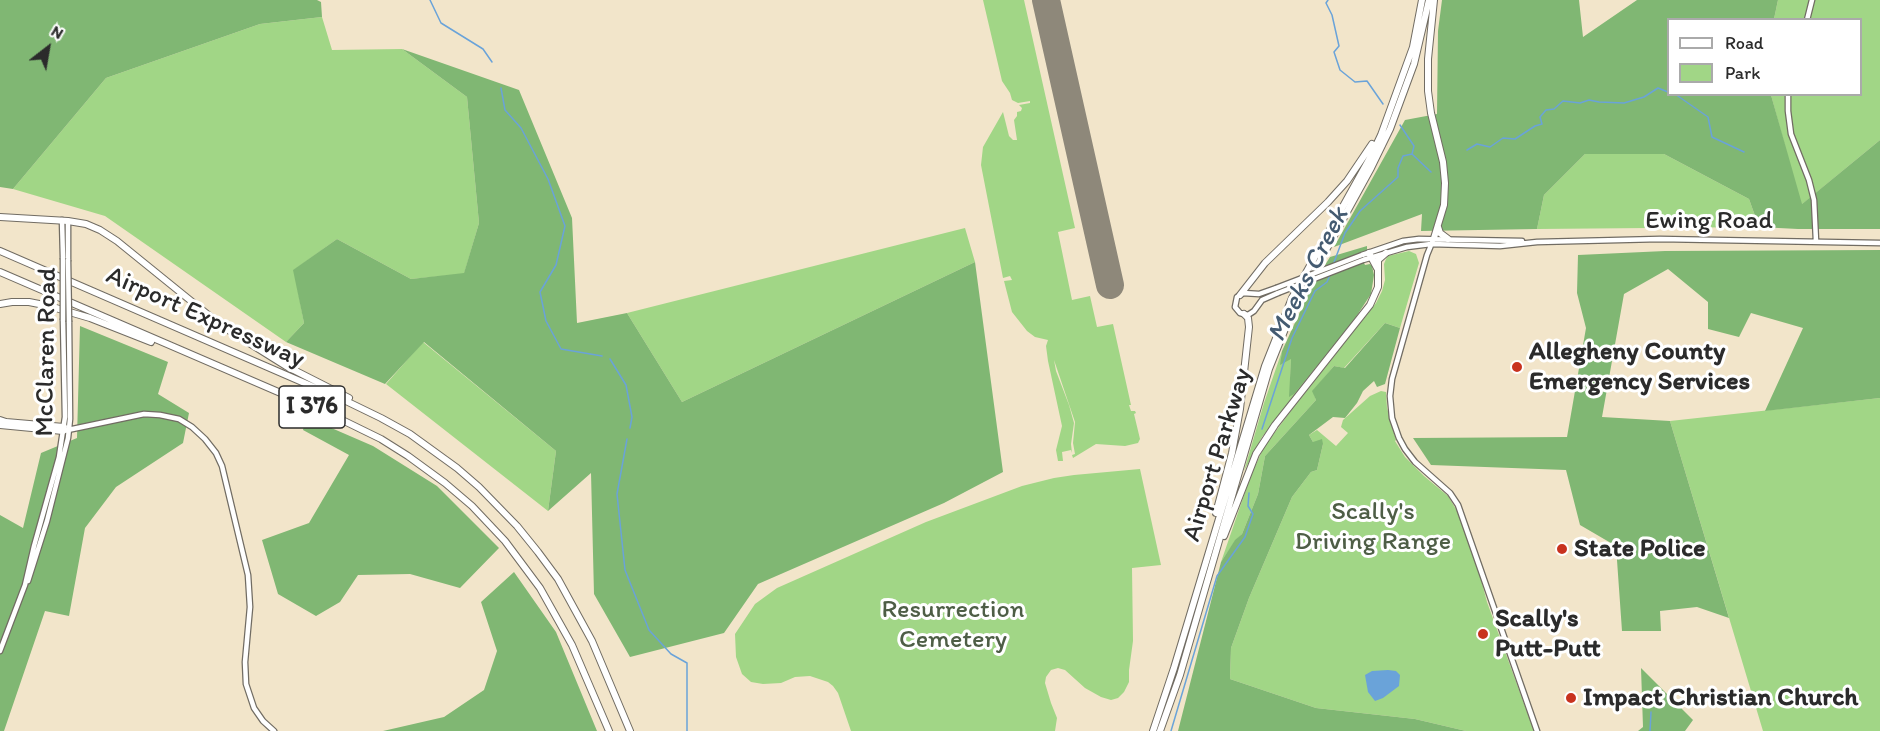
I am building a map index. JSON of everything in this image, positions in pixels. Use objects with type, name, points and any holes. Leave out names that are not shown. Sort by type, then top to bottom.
[{"type":"highway","name":"Airport Parkway","points":[[1153,731],[1180,648],[1252,402],[1275,339],[1292,298],[1371,156],[1413,47],[1422,0]]},
{"type":"highway","name":"Airport Parkway","points":[[1160,731],[1180,675],[1269,369],[1289,319],[1390,129],[1414,64],[1429,0]]},
{"type":"highway","points":[[1432,241],[1444,205],[1445,183],[1443,162],[1428,92],[1434,0]]},
{"type":"highway","points":[[1240,295],[1265,262],[1347,181],[1369,150],[1391,109]]},
{"type":"highway","points":[[0,217],[65,220],[86,224],[100,230],[117,241],[222,326],[286,366],[395,421],[457,468]]},
{"type":"highway","points":[[1438,227],[1440,233],[1448,239]]},
{"type":"highway","name":"Airport Expressway","points":[[0,251],[363,409],[410,434],[457,468],[517,526],[558,579],[592,641],[630,731]]},
{"type":"highway","points":[[1377,268],[1379,258],[1386,253]]},
{"type":"highway","points":[[1205,587],[1256,453],[1275,425],[1370,305],[1379,281],[1377,268],[1371,255]]},
{"type":"highway","name":"Airport Expressway","points":[[0,272],[381,439],[446,483],[472,506],[505,541],[540,588],[562,626],[608,731]]},
{"type":"highway","points":[[0,304],[29,302],[90,318],[334,417]]},
{"type":"highway","points":[[1180,648],[1235,439],[1250,327],[1248,318],[1244,315]]},
{"type":"highway","points":[[0,420],[65,429]]},
{"type":"highway","points":[[0,425],[65,429]]},
{"type":"street","points":[[1808,18],[1812,0]]},
{"type":"street","points":[[1788,96],[1791,134],[1813,196],[1816,241]]},
{"type":"street","name":"McClaren Road","points":[[0,651],[25,585],[65,429],[71,365],[66,321],[65,220]]},
{"type":"street","name":"Ewing Road","points":[[1371,255],[1448,239],[1537,242],[1660,239],[1880,243]]},
{"type":"street","name":"Ewing Road","points":[[1240,295],[1246,293],[1256,295],[1277,290],[1403,241],[1500,246],[1537,242]]},
{"type":"street","points":[[1432,241],[1392,379],[1390,396],[1392,418],[1405,449],[1415,462],[1450,493],[1458,505],[1537,731]]},
{"type":"street","name":"Ewing Road","points":[[1244,315],[1251,314],[1262,300],[1277,290]]},
{"type":"street","points":[[1240,295],[1235,307],[1244,315]]},
{"type":"street","points":[[65,429],[144,414],[160,415],[179,419],[192,427],[216,453],[222,466],[248,575],[250,607],[245,662],[246,684],[254,708],[274,731]]},
{"type":"green space","points":[[0,0],[317,0],[321,2],[322,17],[260,24],[106,78],[13,189],[0,187]]},
{"type":"green space","points":[[983,0],[1024,0],[1075,228],[1058,232],[1072,300],[1090,296],[1097,327],[1113,324],[1131,405],[1129,405],[1131,411],[1136,413],[1134,414],[1140,439],[1138,443],[1125,446],[1096,444],[1073,458],[1075,422],[1054,360],[1074,423],[1072,453],[1071,450],[1062,452],[1063,461],[1058,461],[1056,450],[1062,426],[1048,361],[1046,346],[1048,340],[1035,337],[1027,331],[1012,312],[1004,281],[1012,280],[1010,276],[1003,278],[981,165],[983,147],[1003,112],[1009,136],[1017,140],[1014,120],[1017,112],[1022,108],[1019,105],[1030,103],[1030,101],[1018,103],[1012,100],[1002,81]]},
{"type":"green space","points":[[1442,0],[1579,0],[1583,37],[1637,0],[1778,0],[1774,18],[1667,18],[1667,96],[1771,96],[1802,204],[1880,140],[1880,229],[1759,227],[1749,199],[1664,154],[1585,154],[1544,195],[1537,229],[1421,231],[1422,214],[1334,247],[1405,120],[1437,114],[1438,31]]},
{"type":"green space","points":[[1778,0],[1880,0],[1880,140],[1801,205],[1771,96],[1862,96],[1862,18],[1774,18]]},
{"type":"green space","points":[[322,17],[332,50],[402,49],[467,97],[479,223],[464,274],[411,279],[337,239],[294,270],[304,323],[286,342],[105,216],[13,189],[106,78],[260,24]]},
{"type":"green space","points":[[402,49],[519,90],[572,218],[577,323],[627,313],[682,402],[975,262],[1003,472],[944,503],[758,584],[724,633],[630,657],[594,594],[591,473],[548,511],[556,451],[424,342],[385,384],[286,342],[304,323],[293,270],[337,239],[411,279],[464,273],[479,223],[467,97]]},
{"type":"green space","points":[[1585,154],[1664,154],[1749,199],[1759,227],[1537,229],[1544,195]]},
{"type":"green space","points":[[965,228],[975,262],[682,402],[627,313]]},
{"type":"green space","points":[[1367,246],[1367,250],[1360,254],[1365,265],[1372,266],[1374,275],[1371,294],[1354,320],[1294,394],[1289,397],[1291,359],[1280,365],[1282,351],[1311,288],[1330,257]]},
{"type":"green space","points":[[1880,250],[1880,398],[1765,411],[1803,328],[1751,313],[1739,337],[1708,329],[1708,302],[1668,269],[1624,294],[1602,417],[1670,421],[1729,618],[1697,607],[1660,611],[1661,631],[1622,631],[1616,546],[1580,525],[1566,470],[1431,465],[1413,438],[1567,437],[1586,328],[1577,293],[1578,255],[1665,251]]},
{"type":"green space","points":[[1409,251],[1416,254],[1419,263],[1400,328],[1385,323],[1344,368],[1334,366],[1313,391],[1316,400],[1265,456],[1258,494],[1242,534],[1221,562],[1251,475],[1264,447],[1376,303],[1385,280],[1384,264],[1388,256]]},
{"type":"green space","points":[[1385,323],[1400,328],[1385,384],[1377,387],[1374,381],[1363,391],[1345,418],[1333,417],[1309,435],[1313,442],[1322,439],[1317,470],[1311,472],[1292,497],[1249,598],[1231,648],[1230,679],[1316,708],[1415,719],[1466,731],[1178,731],[1221,562],[1235,540],[1242,534],[1258,494],[1265,456],[1316,400],[1312,391],[1334,366],[1345,368]]},
{"type":"green space","points":[[80,326],[168,362],[158,394],[189,413],[183,443],[116,487],[85,528],[69,616],[45,611],[4,731],[0,731],[0,515],[23,528],[41,453],[77,438]]},
{"type":"green space","points":[[1349,327],[1262,437],[1244,471],[1282,351],[1281,364],[1291,358],[1290,396]]},
{"type":"green space","points":[[423,342],[556,451],[548,511],[386,384]]},
{"type":"green space","name":"Scally's Driving Range","points":[[1381,391],[1386,392],[1387,408],[1395,441],[1405,457],[1448,496],[1462,519],[1487,602],[1534,731],[1466,731],[1415,719],[1316,708],[1230,679],[1231,648],[1249,598],[1292,497],[1311,472],[1317,470],[1323,444],[1313,442],[1309,435],[1317,430],[1336,446],[1348,433],[1341,427],[1343,420],[1370,396]]},
{"type":"green space","points":[[1880,398],[1880,731],[1763,731],[1670,421]]},
{"type":"green space","points":[[306,417],[373,446],[437,486],[499,548],[460,588],[410,574],[358,575],[340,602],[316,616],[278,594],[262,540],[309,523],[349,455],[303,430]]},
{"type":"green space","name":"Resurrection Cemetery","points":[[1140,469],[1161,565],[1132,568],[1133,641],[1129,682],[1118,698],[1111,700],[1085,688],[1065,670],[1058,668],[1051,670],[1045,683],[1057,718],[1055,731],[851,731],[838,693],[828,682],[810,676],[795,677],[781,683],[763,684],[751,682],[742,674],[736,657],[735,634],[755,604],[777,588],[926,522],[1022,486],[1074,475]]},
{"type":"green space","points":[[514,572],[556,632],[597,731],[383,731],[444,717],[484,690],[497,651],[481,602]]},
{"type":"green space","points":[[1641,668],[1693,720],[1685,731],[1638,731],[1643,727]]},
{"type":"water","points":[[1372,671],[1396,671],[1400,675],[1399,686],[1375,701],[1368,692],[1365,675]]},
{"type":"waterway","points":[[430,0],[441,23],[483,49],[492,62]]},
{"type":"waterway","name":"Meeks Creek","points":[[1328,0],[1326,3],[1332,15],[1339,46],[1334,52],[1340,70],[1355,82],[1367,81],[1383,104]]},
{"type":"waterway","points":[[501,88],[505,110],[521,128],[548,179],[565,226],[556,265],[540,292],[546,321],[561,349],[602,356]]},
{"type":"waterway","points":[[1467,150],[1477,144],[1490,147],[1503,138],[1515,139],[1542,124],[1540,117],[1546,110],[1554,109],[1563,101],[1580,103],[1589,100],[1624,103],[1644,97],[1658,88],[1667,92]]},
{"type":"waterway","points":[[1678,96],[1708,117],[1712,137],[1744,152]]},
{"type":"waterway","name":"Meeks Creek","points":[[1333,265],[1345,233],[1360,211],[1398,177],[1398,168],[1403,156],[1412,154],[1414,146],[1400,125]]},
{"type":"waterway","points":[[1412,154],[1431,172]]},
{"type":"waterway","name":"Meeks Creek","points":[[1262,429],[1292,338],[1315,291],[1327,282],[1330,275]]},
{"type":"waterway","points":[[610,359],[626,385],[632,417],[630,428]]},
{"type":"waterway","points":[[627,439],[617,494],[625,570],[649,630],[671,654],[687,663],[687,731]]},
{"type":"waterway","name":"Meeks Creek","points":[[1171,731],[1217,576],[1245,537],[1253,514],[1248,506],[1249,493]]},
{"type":"waterway","points":[[1650,731],[1651,712]]},
{"type":"runway","points":[[1046,0],[1110,285]]},
{"type":"place","name":"Allegheny County Emergency Services","points":[[1517,367]]},
{"type":"place","name":"State Police","points":[[1562,549]]},
{"type":"place","name":"Scally's Putt-Putt","points":[[1483,634]]},
{"type":"place","name":"Impact Christian Church","points":[[1571,698]]}]
